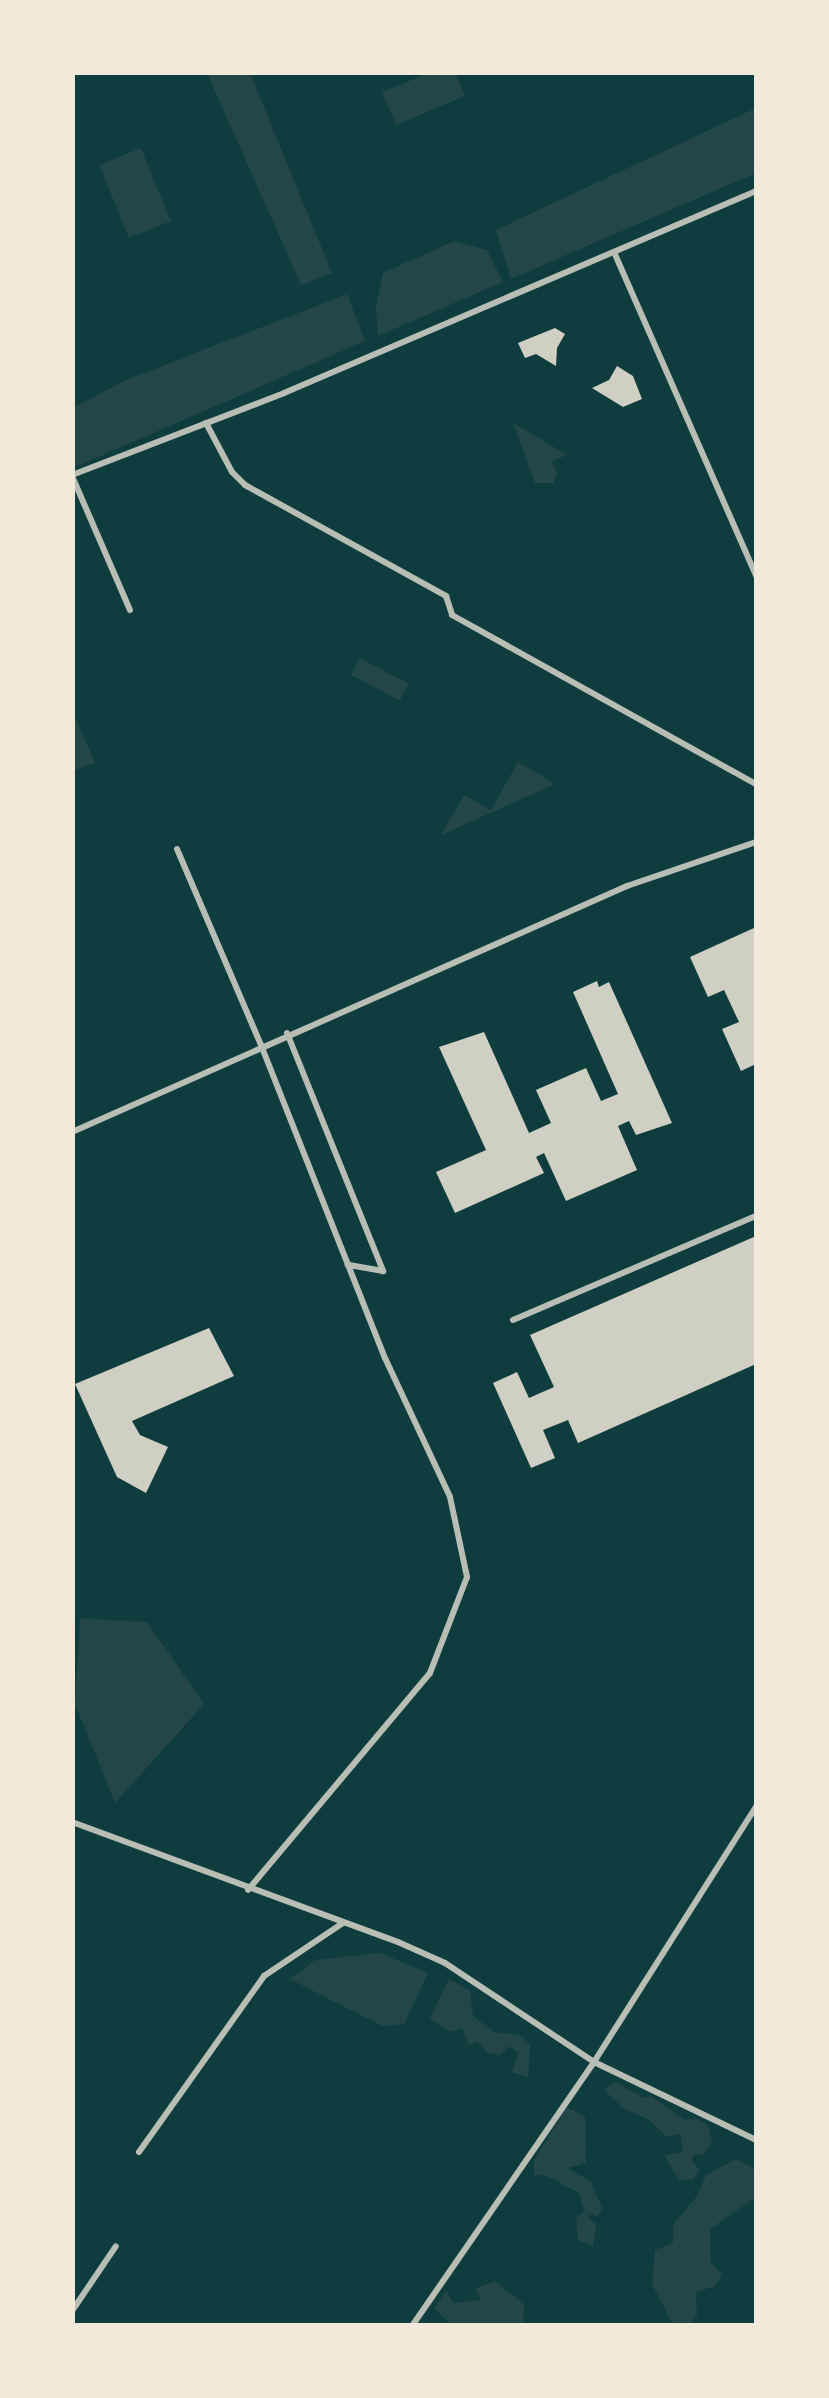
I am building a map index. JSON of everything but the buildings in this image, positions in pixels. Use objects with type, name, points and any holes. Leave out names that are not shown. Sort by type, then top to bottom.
[{"type":"street","points":[[130,610],[72,476],[756,192]]},
{"type":"street","points":[[614,252],[756,576]]},
{"type":"street","points":[[206,423],[232,472],[245,485],[446,596],[452,616],[756,784]]},
{"type":"street","points":[[72,1132],[287,1033],[627,886],[756,842]]},
{"type":"street","points":[[176,850],[262,1045],[385,1358],[450,1497],[467,1577],[430,1672],[248,1890]]},
{"type":"street","points":[[287,1033],[383,1271],[348,1265]]},
{"type":"street","points":[[513,1320],[756,1216]]},
{"type":"street","points":[[412,2326],[594,2062],[756,1807]]},
{"type":"street","points":[[72,1822],[248,1890],[344,1922],[444,1964],[594,2062],[756,2140]]},
{"type":"street","points":[[139,2152],[264,1976],[344,1922]]},
{"type":"street","points":[[72,2311],[116,2246]]},
{"type":"shaded area","points":[[207,73],[250,73],[332,273],[301,285]]},
{"type":"shaded area","points":[[429,73],[455,73],[465,96],[396,125],[382,92]]},
{"type":"shaded area","points":[[756,108],[756,173],[511,279],[496,230]]},
{"type":"shaded area","points":[[141,148],[171,221],[129,238],[99,165]]},
{"type":"shaded area","points":[[454,241],[487,250],[503,282],[378,336],[376,308],[383,273]]},
{"type":"shaded area","points":[[347,294],[365,341],[73,468],[73,408],[126,380]]},
{"type":"shaded area","points":[[513,423],[567,455],[552,461],[557,474],[553,483],[535,483]]},
{"type":"shaded area","points":[[360,658],[409,684],[400,701],[351,675]]},
{"type":"shaded area","points":[[73,712],[95,763],[72,771]]},
{"type":"shaded area","points":[[518,762],[555,784],[441,835],[464,795],[491,810]]},
{"type":"shaded area","points":[[80,1618],[147,1622],[204,1704],[115,1803],[75,1704]]},
{"type":"shaded area","points":[[380,1953],[428,1973],[404,2024],[382,2026],[290,1979],[315,1960]]},
{"type":"shaded area","points":[[449,1979],[470,1991],[473,2016],[494,2032],[519,2035],[530,2044],[528,2077],[512,2072],[518,2053],[509,2046],[500,2055],[487,2053],[478,2041],[469,2045],[462,2028],[450,2032],[430,2018]]},
{"type":"shaded area","points":[[614,2081],[644,2098],[652,2096],[684,2120],[695,2118],[708,2125],[712,2141],[704,2154],[693,2155],[692,2162],[700,2170],[693,2179],[679,2180],[664,2155],[683,2152],[680,2134],[667,2137],[648,2119],[624,2109],[604,2090]]},
{"type":"shaded area","points":[[567,2107],[585,2117],[586,2163],[568,2168],[591,2182],[602,2208],[598,2217],[591,2214],[588,2218],[596,2224],[593,2247],[578,2240],[576,2218],[584,2211],[579,2193],[545,2175],[534,2176],[534,2160]]},
{"type":"shaded area","points":[[736,2159],[756,2170],[756,2197],[710,2229],[710,2262],[722,2274],[715,2286],[696,2292],[697,2315],[690,2325],[673,2325],[652,2284],[655,2250],[673,2243],[673,2225],[697,2196],[706,2175]]},
{"type":"shaded area","points":[[495,2281],[524,2304],[523,2325],[453,2325],[434,2309],[446,2291],[453,2303],[481,2300],[476,2288]]}]
